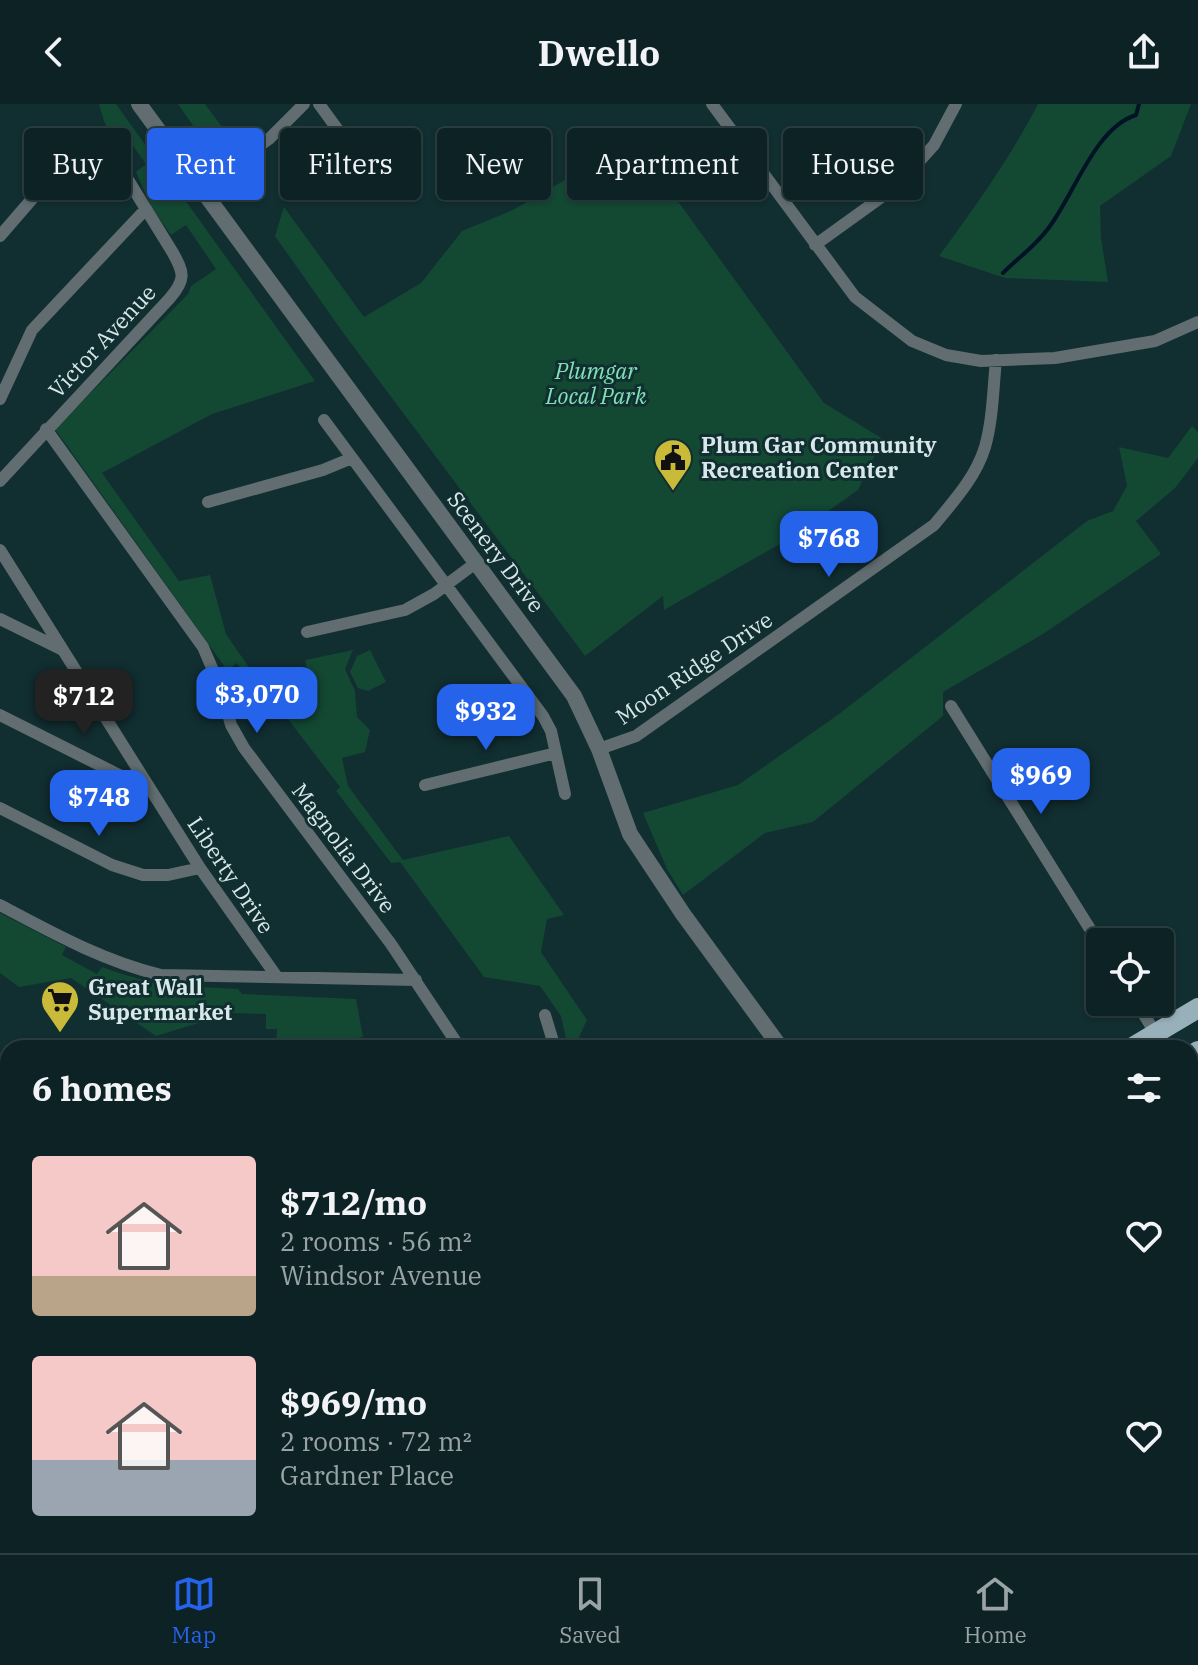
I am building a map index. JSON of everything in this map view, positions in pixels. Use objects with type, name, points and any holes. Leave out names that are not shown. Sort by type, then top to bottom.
[{"type":"main road","points":[[1145,1040],[1198,1008]]},
{"type":"street","name":"Scenery Drive","points":[[139,104],[157,128]]},
{"type":"street","points":[[264,143],[304,104]]},
{"type":"street","points":[[319,104],[337,128]]},
{"type":"street","points":[[712,104],[855,297],[912,341],[946,355],[981,361],[1055,358],[1155,341],[1198,322]]},
{"type":"street","points":[[815,245],[897,186],[934,145],[956,104]]},
{"type":"street","points":[[0,236],[83,140],[92,137],[101,142],[117,162],[145,210],[32,330],[0,399]]},
{"type":"street","name":"Scenery Drive","points":[[210,200],[574,696],[599,749],[630,834],[683,914],[775,1040]]},
{"type":"street","name":"Victor Avenue","points":[[46,429],[180,286],[183,277],[181,268],[145,210]]},
{"type":"street","name":"Moon Ridge Drive","points":[[599,749],[636,736],[934,525],[965,486],[984,450],[992,412],[996,360]]},
{"type":"street","points":[[324,420],[543,716],[551,731],[565,794]]},
{"type":"street","points":[[0,481],[46,429]]},
{"type":"street","name":"Magnolia Drive","points":[[46,429],[203,647],[221,689],[231,725],[244,748],[416,980],[455,1040]]},
{"type":"street","points":[[208,502],[323,470],[352,458]]},
{"type":"street","name":"Liberty Drive","points":[[0,550],[200,868],[277,977]]},
{"type":"street","points":[[307,632],[405,610],[446,586],[477,562]]},
{"type":"street","points":[[0,619],[64,650]]},
{"type":"street","points":[[951,706],[1089,928]]},
{"type":"street","points":[[0,715],[151,792]]},
{"type":"street","points":[[425,785],[556,753]]},
{"type":"street","points":[[0,808],[112,865],[143,875],[168,875],[200,868]]},
{"type":"street","points":[[0,905],[80,948],[131,968],[161,975],[416,980]]},
{"type":"street","points":[[545,1015],[553,1040]]},
{"type":"street","points":[[1145,1016],[1156,1034]]},
{"type":"green space","points":[[99,104],[116,104],[147,147],[147,197],[136,172],[146,164],[131,143],[131,128],[107,128]]},
{"type":"green space","points":[[178,104],[205,104],[223,128],[195,128]]},
{"type":"green space","points":[[1038,104],[1191,104],[1171,156],[1100,206],[1108,282],[1005,278],[939,256],[1004,163]]},
{"type":"green space","name":"Plumgar Local Park","points":[[567,179],[567,200],[677,200],[824,403],[883,439],[858,490],[787,540],[664,610],[663,596],[585,656],[344,334],[275,236],[284,207],[364,317],[421,283],[462,231],[530,200],[551,200],[551,188]]},
{"type":"green space","points":[[148,200],[185,200],[315,381],[212,414],[102,473],[179,581],[210,575],[226,634],[257,679],[282,692],[284,701],[313,694],[305,660],[353,650],[345,669],[355,691],[357,717],[370,730],[365,752],[342,758],[348,786],[403,860],[509,836],[564,915],[547,919],[541,952],[587,1020],[578,1040],[566,1040],[561,1016],[540,986],[484,977],[400,862],[391,863],[336,791],[340,787],[281,710],[274,715],[237,663],[227,670],[55,429],[188,294],[191,286],[216,269],[186,225],[171,235]]},
{"type":"green space","points":[[1192,426],[1198,432],[1198,458],[1175,488],[1136,521],[1161,554],[1043,634],[943,692],[943,716],[813,822],[765,833],[683,895],[667,869],[643,813],[738,785],[839,714],[1087,521],[1113,511],[1127,486],[1119,447],[1168,458]]},
{"type":"green space","points":[[370,650],[386,682],[368,691],[358,688],[350,672],[357,656]]},
{"type":"green space","points":[[0,913],[66,947],[62,955],[97,974],[102,967],[153,982],[238,989],[242,994],[356,999],[363,1037],[346,1040],[276,1040],[277,1029],[266,1029],[266,1014],[231,1013],[156,1036],[71,978],[19,987],[0,973]]},
{"type":"waterway","points":[[1003,273],[1047,230],[1096,149],[1121,122],[1136,115],[1139,104]]},
{"type":"place","name":"Plum Gar Community Recreation Center","points":[[673,492]]},
{"type":"place","name":"Great Wall Supermarket","points":[[60,1034]]}]
